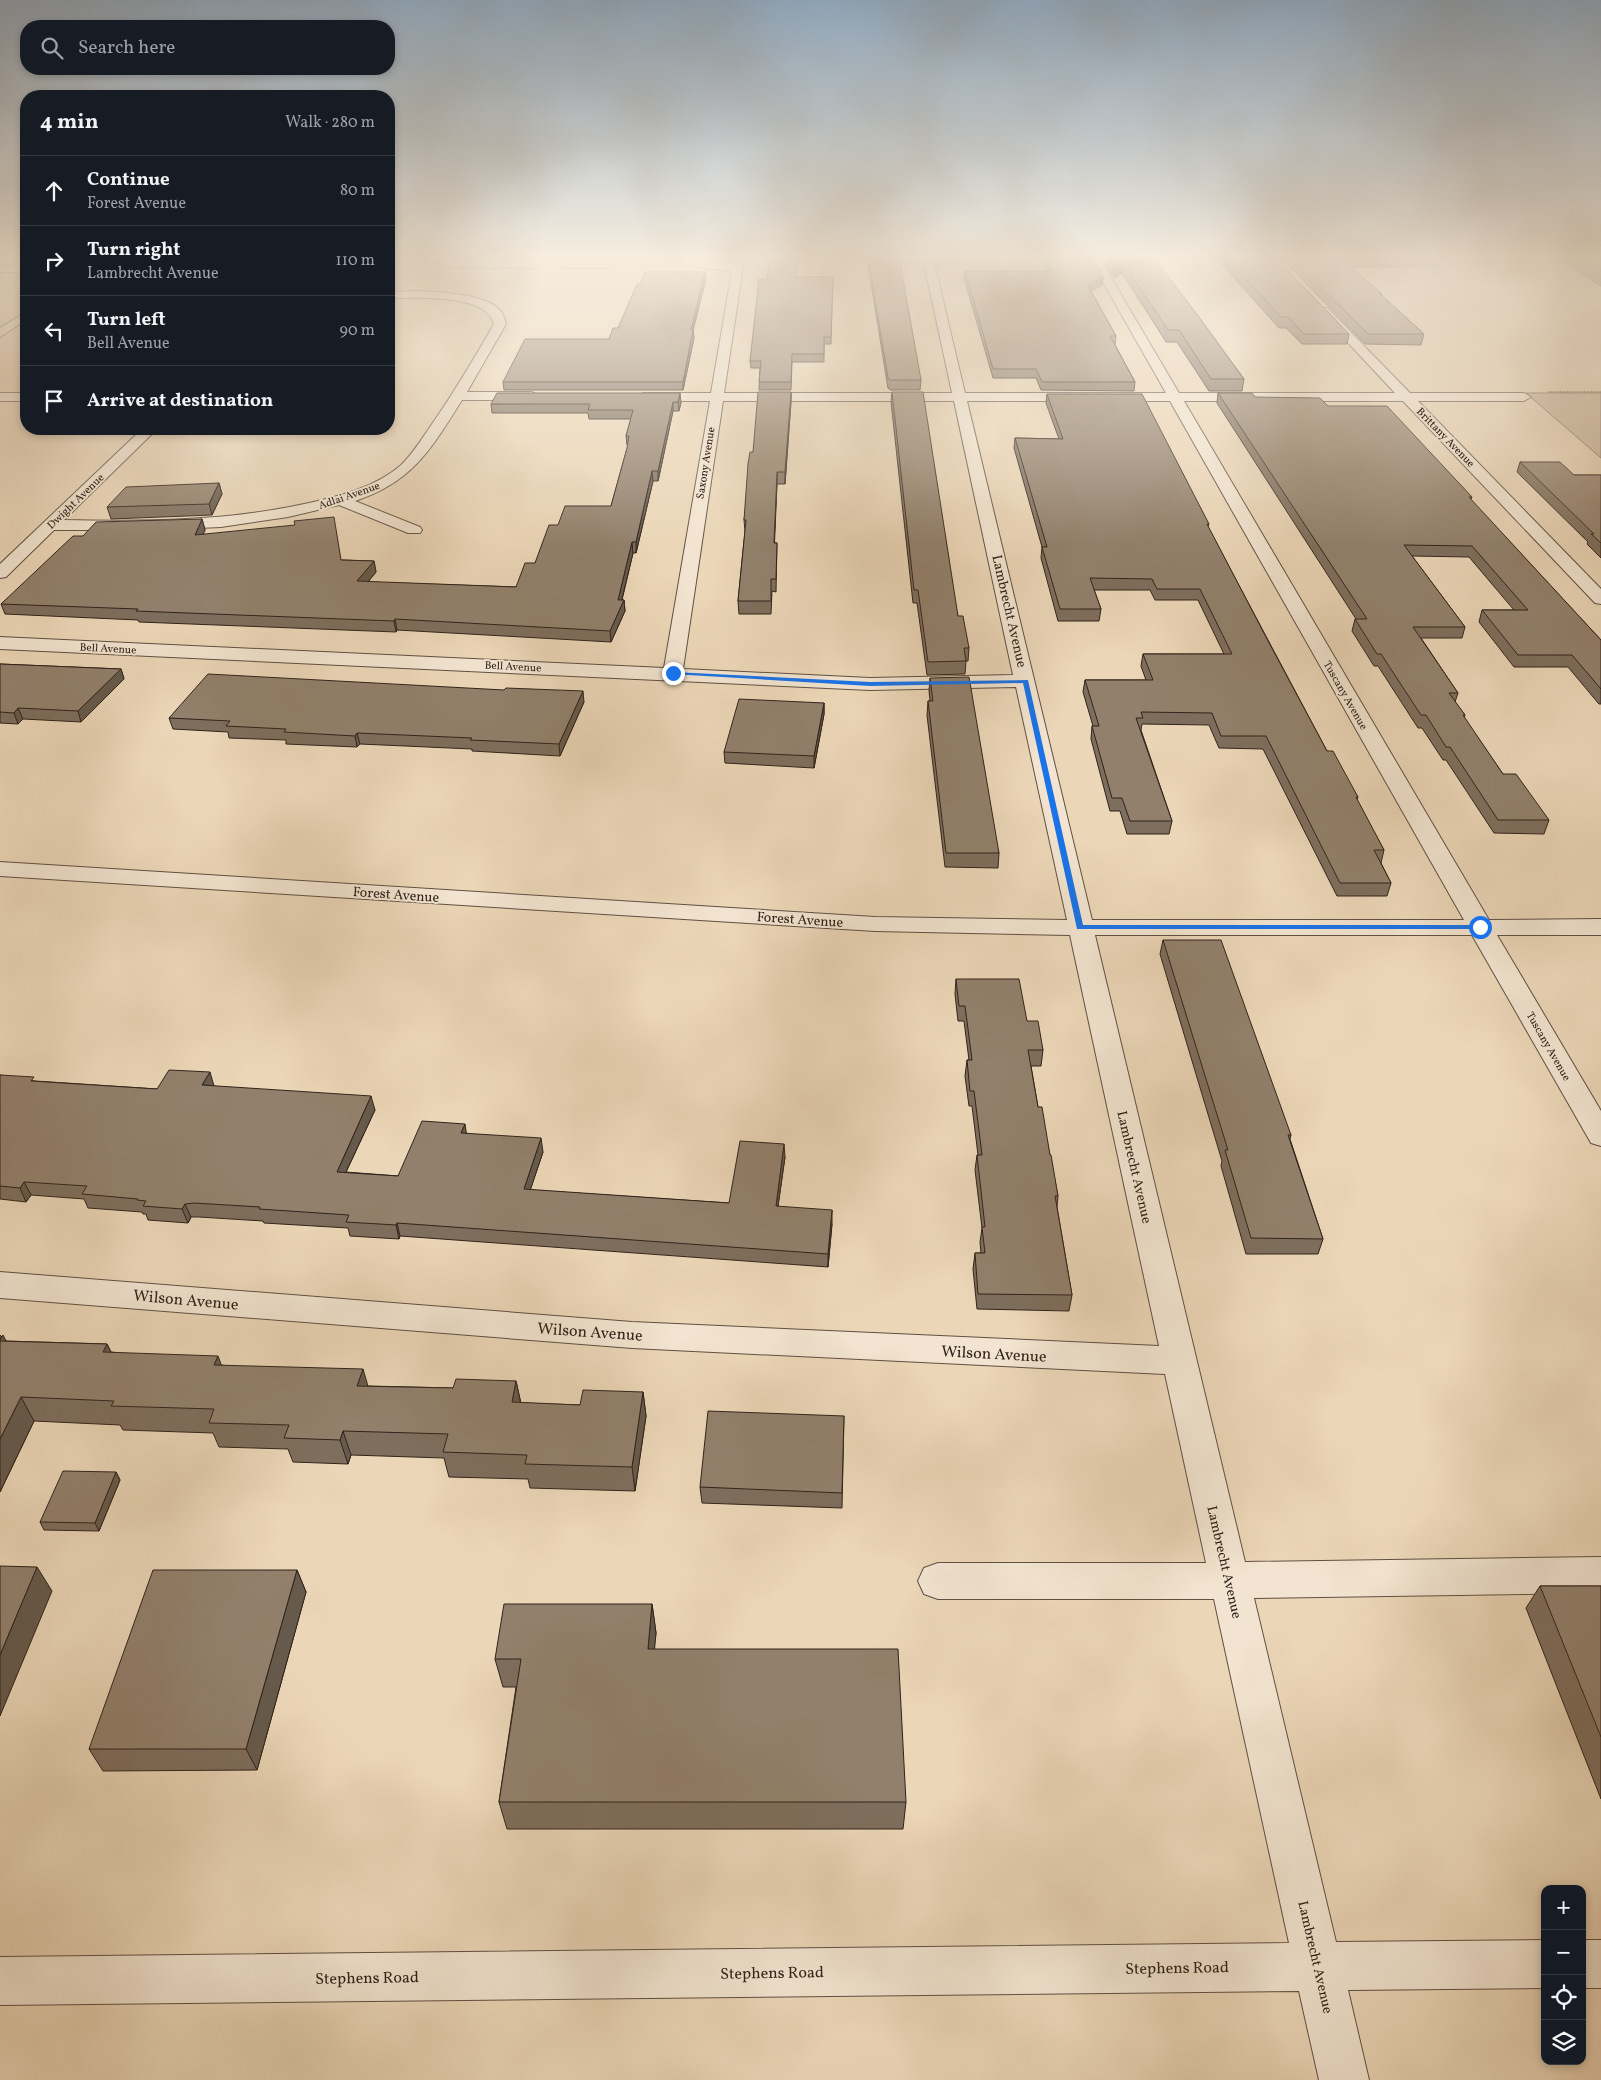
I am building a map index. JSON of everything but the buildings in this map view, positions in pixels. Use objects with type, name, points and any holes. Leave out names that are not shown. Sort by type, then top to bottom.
[{"type":"street","name":"Adlai Avenue","points":[[50,525],[203,525],[272,516],[340,500],[382,484],[405,469],[420,452],[459,396],[485,351]]},
{"type":"street","name":"Saxony Avenue","points":[[673,673],[723,351]]},
{"type":"street","name":"Lambrecht Avenue","points":[[949,351],[1026,682],[1080,928],[1344,2080]]},
{"type":"street","name":"Tuscany Avenue","points":[[1148,351],[1601,1136]]},
{"type":"street","name":"Brittany Avenue","points":[[1364,351],[1601,599]]},
{"type":"street","points":[[459,396],[547,396]]},
{"type":"street","points":[[0,397],[20,397]]},
{"type":"street","points":[[626,397],[1524,397]]},
{"type":"street","name":"Dwight Avenue","points":[[0,572],[144,435]]},
{"type":"street","points":[[340,500],[414,530]]},
{"type":"street","name":"Bell Avenue","points":[[0,643],[673,673],[870,684],[1026,682]]},
{"type":"street","name":"Forest Avenue","points":[[0,869],[875,924],[1080,928],[1601,927]]},
{"type":"street","name":"Wilson Avenue","points":[[0,1285],[632,1335],[1180,1361]]},
{"type":"street","points":[[938,1581],[1229,1580],[1601,1575]]},
{"type":"street","name":"Stephens Road","points":[[0,1981],[1541,1964]]},
{"type":"street","points":[[1586,1964],[1601,1964]]},
{"type":"path","points":[[1547,392],[1601,392]]},
{"type":"shaded area","points":[[1526,393],[1601,393],[1601,458]]},
{"type":"route","points":[[673,673],[870,684],[1026,682],[1080,928],[1480,927]]}]
